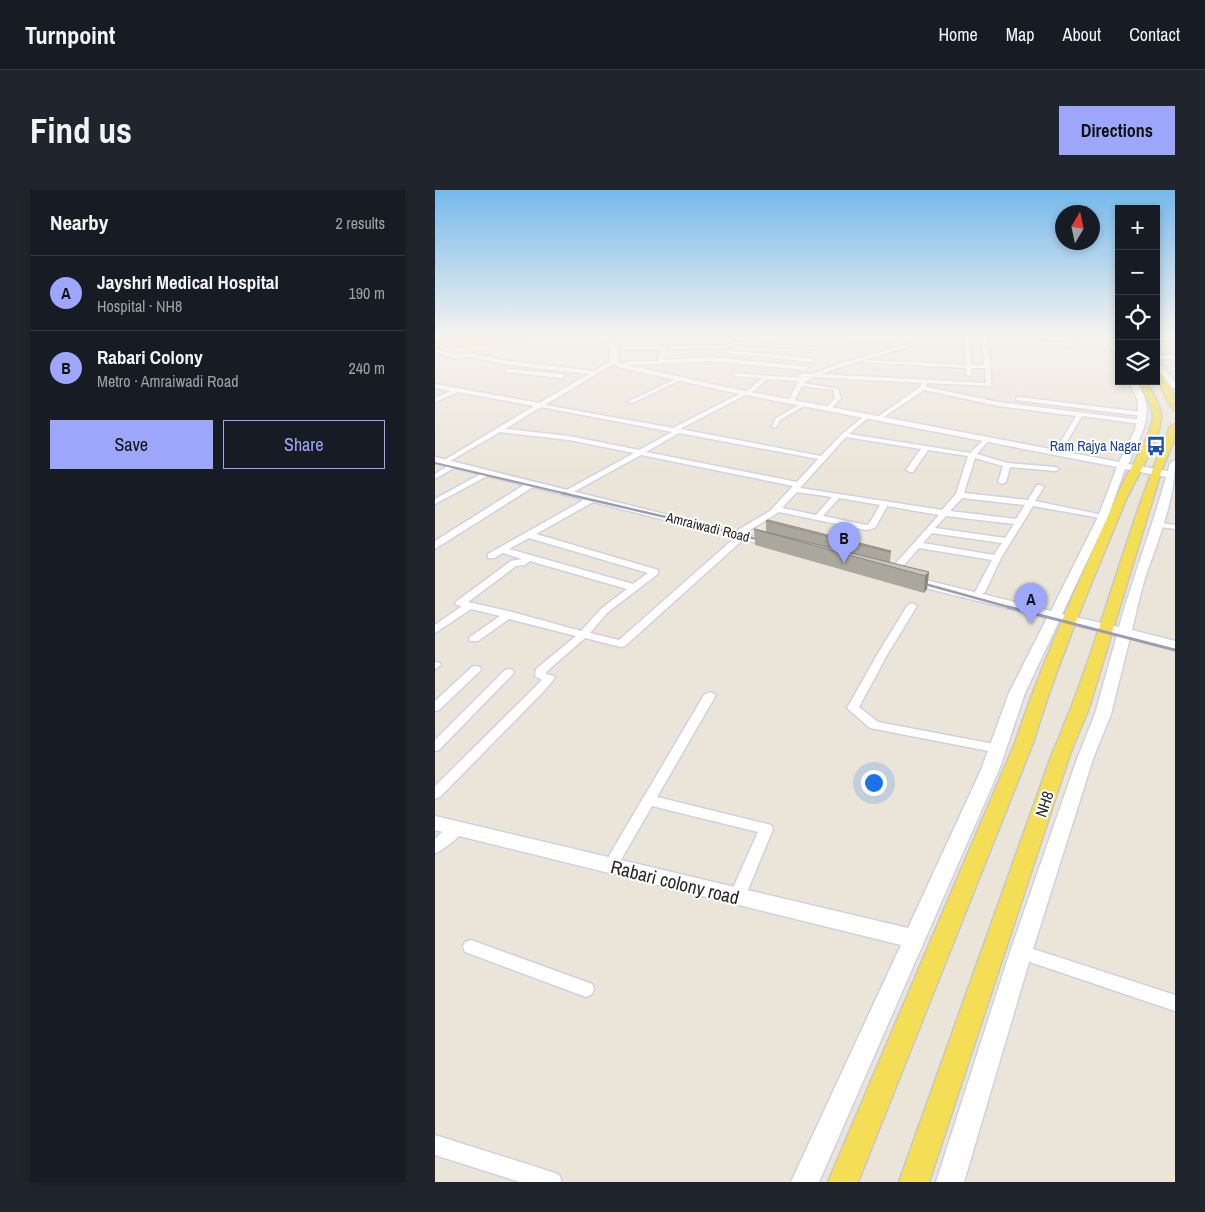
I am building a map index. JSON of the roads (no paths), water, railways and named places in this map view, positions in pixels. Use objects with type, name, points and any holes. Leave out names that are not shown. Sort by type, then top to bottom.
[{"type":"main road","points":[[1163,381],[1175,407]]},
{"type":"main road","points":[[843,1182],[1025,743],[1063,619],[1129,466],[1155,426],[1157,416],[1143,385]]},
{"type":"main road","name":"NH8","points":[[914,1182],[1061,754],[1116,629],[1169,472],[1175,427]]},
{"type":"street","points":[[435,477],[451,462],[580,381]]},
{"type":"street","points":[[630,402],[675,381]]},
{"type":"street","points":[[692,381],[1057,453],[1169,472],[1167,526],[1139,579],[1116,629],[1103,714],[1085,758],[1021,952],[950,1182]]},
{"type":"street","points":[[572,491],[746,392],[760,381]]},
{"type":"street","points":[[791,401],[800,381]]},
{"type":"street","points":[[806,381],[835,389],[837,398],[828,409]]},
{"type":"street","points":[[878,381],[924,385],[970,383],[989,385],[989,381]]},
{"type":"street","points":[[924,385],[998,404],[1080,415],[1142,418]]},
{"type":"street","points":[[879,418],[924,385]]},
{"type":"street","points":[[805,1182],[999,749],[1017,692],[1063,619],[1103,517],[1129,466],[1142,418],[1142,401],[1135,385]]},
{"type":"street","points":[[435,386],[823,458]]},
{"type":"street","points":[[435,400],[457,390]]},
{"type":"street","points":[[1013,398],[1142,418]]},
{"type":"street","points":[[774,426],[778,420],[804,404]]},
{"type":"street","points":[[1057,453],[1080,415]]},
{"type":"street","points":[[531,557],[522,563],[515,562],[460,603],[621,644],[742,534],[777,509],[844,435],[867,416]]},
{"type":"street","points":[[500,430],[569,438],[837,496],[944,513],[1019,522]]},
{"type":"street","points":[[844,435],[972,455],[1007,465],[1055,469]]},
{"type":"street","points":[[885,570],[917,545],[960,495],[972,455],[987,439]]},
{"type":"street","points":[[910,470],[925,449]]},
{"type":"street","points":[[435,457],[785,545]]},
{"type":"street","name":"Amraiwadi Road","points":[[435,460],[451,462],[532,484],[572,491],[592,498],[742,534]]},
{"type":"street","points":[[1002,482],[1007,465]]},
{"type":"street","points":[[435,502],[489,473]]},
{"type":"street","points":[[435,546],[532,484]]},
{"type":"street","points":[[980,595],[997,558],[1040,487]]},
{"type":"street","points":[[960,495],[1031,503],[1103,517]]},
{"type":"street","points":[[819,516],[837,496]]},
{"type":"street","points":[[491,556],[592,498]]},
{"type":"street","points":[[777,509],[819,516],[861,528],[870,528],[885,504]]},
{"type":"street","points":[[929,530],[1008,541]]},
{"type":"street","points":[[435,794],[541,688],[549,678],[541,676],[540,671],[584,634],[605,610],[655,572],[529,535]]},
{"type":"street","points":[[917,545],[997,558]]},
{"type":"street","points":[[502,550],[531,557],[598,579],[635,588]]},
{"type":"street","points":[[885,570],[1063,619],[1175,640]]},
{"type":"street","points":[[435,630],[470,606]]},
{"type":"street","points":[[911,606],[881,655],[853,708],[874,726],[999,749]]},
{"type":"street","points":[[474,639],[509,614]]},
{"type":"street","points":[[1116,629],[1175,645]]},
{"type":"street","points":[[435,707],[476,669]]},
{"type":"street","points":[[435,747],[509,672]]},
{"type":"street","points":[[610,866],[711,695]]},
{"type":"street","points":[[648,800],[765,829],[737,897]]},
{"type":"street","name":"Rabari colony road","points":[[435,822],[915,939]]},
{"type":"street","points":[[435,848],[458,829]]},
{"type":"street","points":[[471,947],[586,989]]},
{"type":"street","points":[[1021,952],[1175,1003]]},
{"type":"street","points":[[435,1145],[552,1182]]},
{"type":"railway","points":[[435,463],[567,494]]},
{"type":"railway","points":[[562,493],[743,535],[769,543]]},
{"type":"railway","points":[[914,581],[1012,608]]},
{"type":"railway","points":[[1008,607],[1175,650]]},
{"type":"place","name":"Ram Rajya Nagar","points":[[1156,446]]},
{"type":"place","name":"Rabari Colony","points":[[844,563]]},
{"type":"place","name":"Jayshri Medical Hospital","points":[[1031,624]]}]
